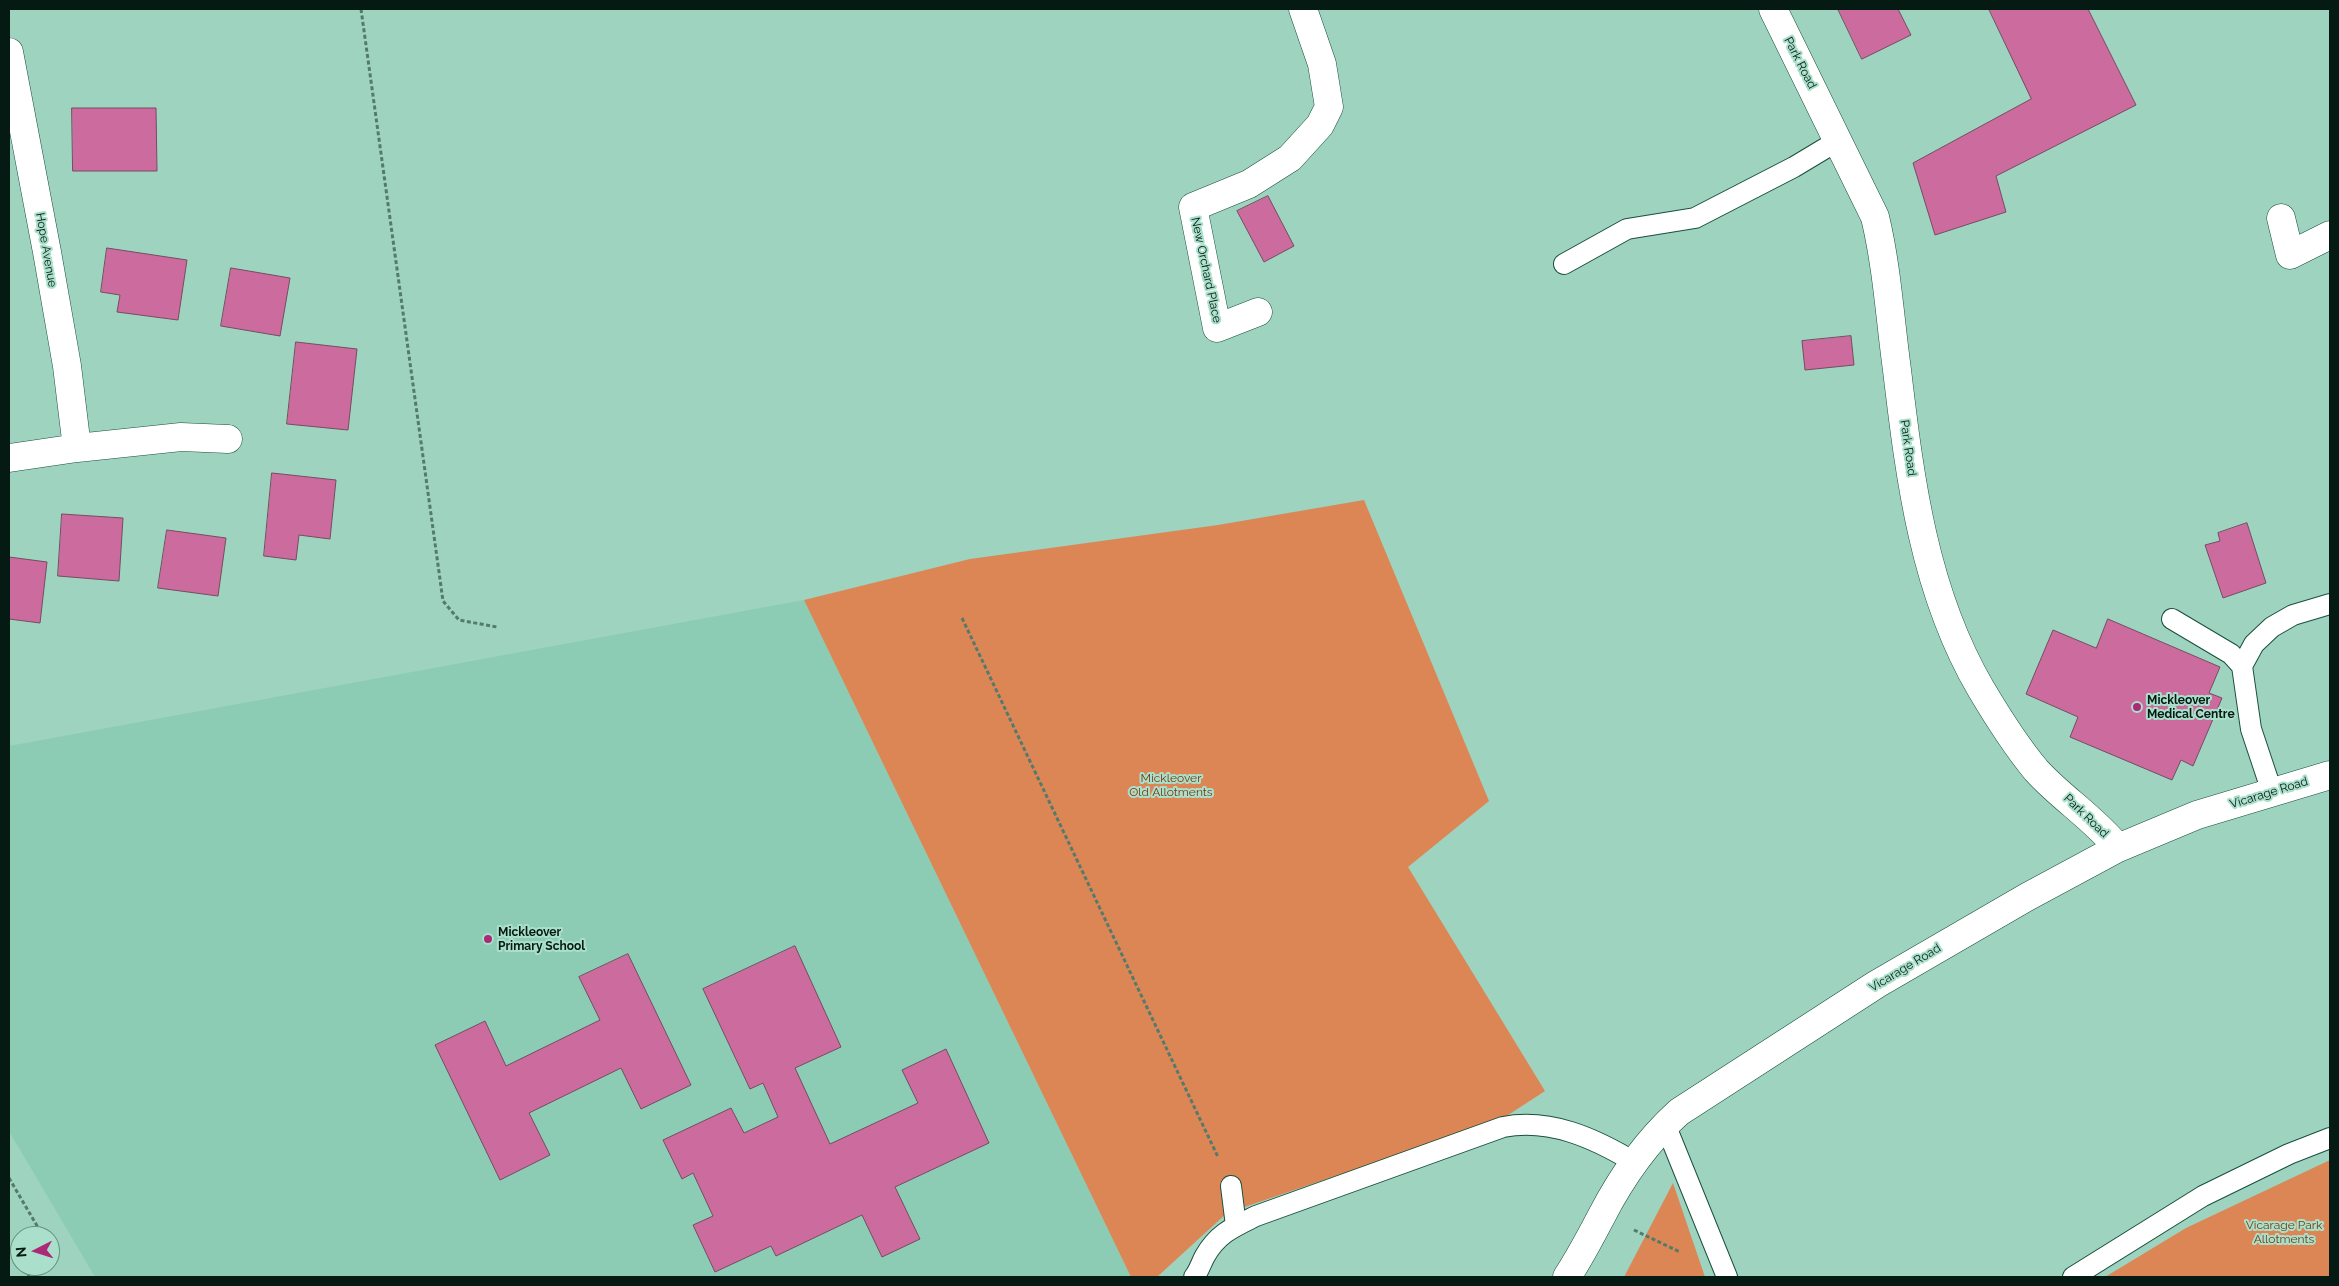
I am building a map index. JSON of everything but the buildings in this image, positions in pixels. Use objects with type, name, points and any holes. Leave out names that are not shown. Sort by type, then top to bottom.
[{"type":"street","name":"New Orchard Place","points":[[1258,312],[1217,328],[1193,207],[1248,184],[1290,158],[1320,125],[1329,107],[1322,64],[1303,9]]},
{"type":"street","name":"Park Road","points":[[1773,9],[1839,140],[1875,217],[1882,245],[1917,508],[1930,568],[1949,624],[1981,688],[2037,770],[2103,830],[2118,848]]},
{"type":"street","name":"Hope Avenue","points":[[9,52],[47,252],[66,366],[77,448]]},
{"type":"street","points":[[2281,218],[2290,255],[2330,235]]},
{"type":"street","points":[[9,458],[181,436],[228,439]]},
{"type":"street","name":"Vicarage Road","points":[[1567,1277],[1586,1249],[1602,1216],[1634,1162],[1665,1124],[1679,1112],[1877,984],[2027,897],[2118,848],[2197,815],[2330,775]]},
{"type":"lane","points":[[1564,264],[1627,229],[1695,218],[1794,167],[1839,140]]},
{"type":"lane","points":[[2242,666],[2254,644],[2272,627],[2293,615],[2330,604]]},
{"type":"lane","points":[[2172,620],[2231,654],[2242,666],[2251,729],[2272,792]]},
{"type":"lane","points":[[1194,1277],[1220,1235],[1256,1216],[1503,1127],[1522,1123],[1548,1126],[1574,1133],[1634,1162]]},
{"type":"lane","points":[[1665,1124],[1726,1275]]},
{"type":"lane","points":[[2073,1277],[2203,1196],[2289,1154],[2330,1138]]},
{"type":"lane","points":[[1231,1186],[1236,1226]]},
{"type":"path","points":[[361,9],[443,601],[459,620],[497,627]]},
{"type":"path","points":[[962,618],[1231,1186]]},
{"type":"path","points":[[9,1178],[37,1226]]},
{"type":"path","points":[[1602,1216],[1726,1275]]},
{"type":"shaded area","name":"Mickleover Primary School","points":[[804,600],[1131,1277],[95,1277],[9,1131],[9,746]]},
{"type":"green space","name":"Mickleover Old Allotments","points":[[1364,500],[1489,801],[1408,867],[1545,1091],[1502,1119],[1227,1213],[1157,1277],[1131,1277],[804,600],[970,559],[1218,525]]},
{"type":"green space","name":"Vicarage Park Allotments","points":[[2330,1160],[2330,1277],[2105,1277],[2186,1228]]},
{"type":"green space","points":[[1673,1183],[1705,1277],[1624,1277]]},
{"type":"place","name":"Mickleover Medical Centre","points":[[2137,707]]},
{"type":"place","name":"Mickleover Primary School","points":[[488,939]]}]
